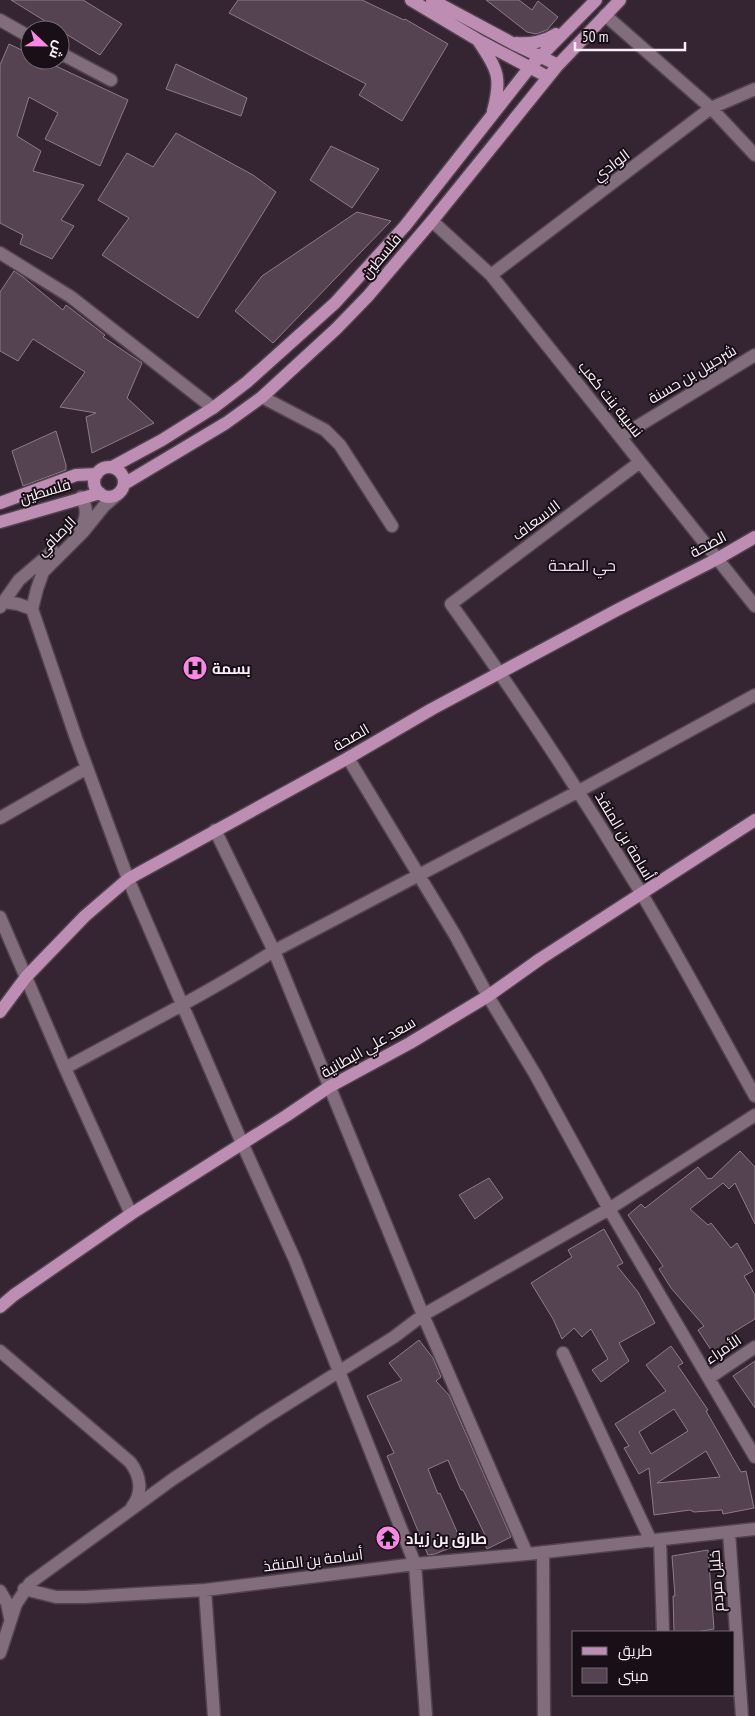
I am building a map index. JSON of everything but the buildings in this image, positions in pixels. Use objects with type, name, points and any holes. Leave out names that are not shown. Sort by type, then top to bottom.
[{"type":"main road","points":[[411,0],[478,40],[548,77]]},
{"type":"main road","points":[[432,0],[512,43],[558,65]]},
{"type":"main road","name":"فلسطين","points":[[112,467],[162,440],[213,408],[247,382],[334,303],[405,226],[530,67],[596,0]]},
{"type":"main road","name":"فلسطين","points":[[121,489],[226,423],[262,397],[336,329],[368,296],[432,221],[558,65],[620,0]]},
{"type":"main road","points":[[512,43],[543,41],[569,26]]},
{"type":"main road","points":[[478,40],[492,60],[498,77],[498,86],[491,117]]},
{"type":"main road","points":[[112,467],[117,469],[122,473],[121,489],[112,496],[100,493],[95,485],[97,474],[101,469],[112,467]]},
{"type":"main road","name":"فلسطين","points":[[0,503],[76,475],[97,474]]},
{"type":"main road","name":"فلسطين","points":[[0,522],[100,493]]},
{"type":"main road","name":"الصحة","points":[[0,1012],[26,977],[85,916],[128,879],[348,758],[432,709],[755,537]]},
{"type":"main road","name":"سعد علي البطانية","points":[[0,1307],[14,1294],[131,1214],[329,1087],[410,1043],[488,996],[540,959],[755,820]]},
{"type":"street","points":[[605,15],[711,108],[755,155]]},
{"type":"street","points":[[0,20],[20,31]]},
{"type":"street","points":[[70,58],[111,80]]},
{"type":"street","name":"الوادي","points":[[491,275],[711,108],[755,89]]},
{"type":"street","name":"نسيبة بنت كعب","points":[[432,221],[491,275],[755,606]]},
{"type":"street","points":[[0,254],[71,297],[213,408]]},
{"type":"street","name":"شرحبيل بن حسنة","points":[[620,437],[754,357]]},
{"type":"street","points":[[262,397],[325,430],[332,436],[340,445],[392,526]]},
{"type":"street","name":"الاسعاف","points":[[451,604],[640,462]]},
{"type":"street","name":"الرصافي","points":[[32,609],[39,580],[43,572],[84,532],[104,506],[121,489]]},
{"type":"street","name":"الرصافي","points":[[2,604],[19,580],[79,530],[86,514],[85,505],[81,497]]},
{"type":"street","points":[[2,604],[18,604],[32,609],[128,879],[242,1143],[296,1260],[415,1564],[426,1716]]},
{"type":"street","name":"أسامة بن المنقذ","points":[[451,604],[500,672],[579,791],[641,893],[755,1096]]},
{"type":"street","points":[[65,1068],[183,1005],[274,951],[755,696]]},
{"type":"street","points":[[348,758],[535,1074],[609,1209],[755,1457]]},
{"type":"street","points":[[0,818],[87,768]]},
{"type":"street","points":[[215,830],[274,951],[423,1315],[527,1554]]},
{"type":"street","points":[[0,917],[131,1214]]},
{"type":"street","points":[[0,1653],[16,1604],[24,1589],[36,1577],[250,1428],[394,1337],[423,1315],[609,1209],[755,1116]]},
{"type":"street","name":"الأمراء","points":[[709,1378],[755,1347]]},
{"type":"street","points":[[0,1351],[135,1468],[140,1483],[138,1497],[131,1510]]},
{"type":"street","points":[[563,1353],[656,1540],[663,1631]]},
{"type":"street","name":"أسامة بن المنقذ","points":[[24,1589],[56,1597],[205,1590],[415,1564],[527,1554],[755,1529]]},
{"type":"street","name":"خليل مردم","points":[[729,1532],[742,1716]]},
{"type":"street","points":[[543,1552],[544,1716]]},
{"type":"street","points":[[205,1590],[214,1716]]},
{"type":"street","points":[[0,1591],[8,1603],[11,1620]]},
{"type":"place","name":"بسمة","points":[[195,668]]},
{"type":"place","name":"طارق بن زياد","points":[[388,1538]]},
{"type":"district","name":"حي الصحة","points":[[582,565]]}]
